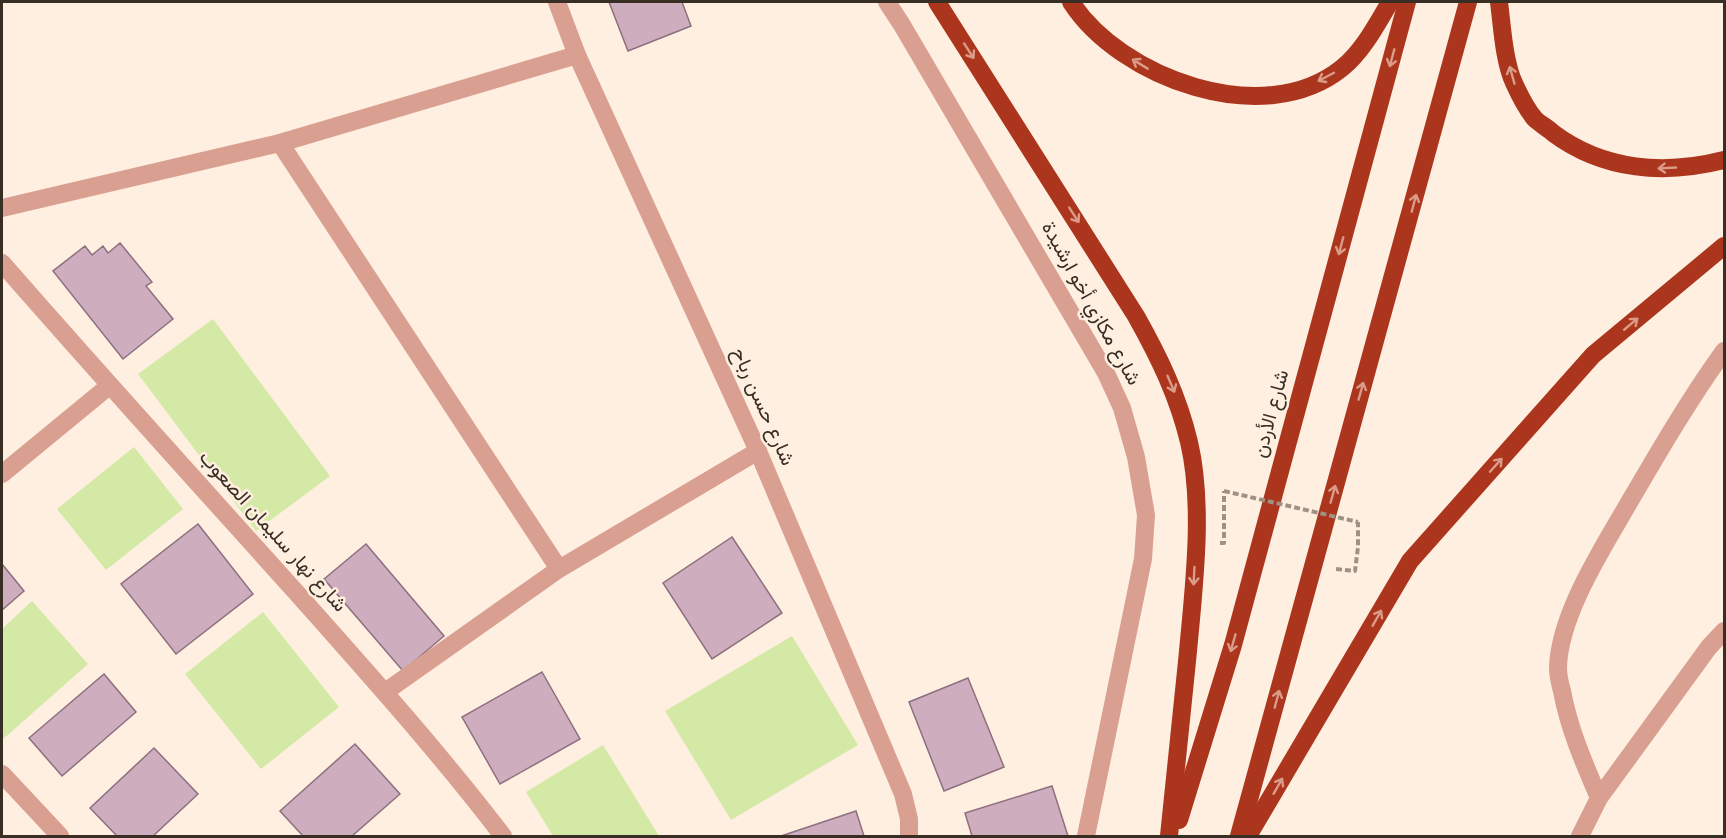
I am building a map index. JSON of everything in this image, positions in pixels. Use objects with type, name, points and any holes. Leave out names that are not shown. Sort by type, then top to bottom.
[{"type":"highway","points":[[937,2],[1136,316],[1161,360],[1177,399],[1190,444],[1195,492],[1194,592],[1169,837]]},
{"type":"highway","points":[[1071,2],[1093,28],[1116,49],[1149,69],[1207,89],[1257,96],[1284,93],[1306,87],[1342,68],[1374,29],[1390,2]]},
{"type":"highway","name":"شارع الأردن","points":[[1174,837],[1233,645],[1407,2]]},
{"type":"highway","points":[[1239,837],[1468,2]]},
{"type":"highway","points":[[1499,2],[1503,40],[1513,81],[1535,119],[1570,146],[1612,163],[1654,169],[1695,167],[1725,160]]},
{"type":"highway","points":[[1248,837],[1410,561],[1593,356],[1725,246]]},
{"type":"street","name":"شارع حسن رباح","points":[[557,2],[577,55],[758,451],[903,794],[909,819],[909,837]]},
{"type":"street","name":"شارع مكازي أخو ارشيدة","points":[[886,2],[902,25],[1106,373],[1122,408],[1136,457],[1146,515],[1143,559],[1086,837]]},
{"type":"street","points":[[2,208],[280,143],[577,55]]},
{"type":"street","points":[[280,143],[559,569]]},
{"type":"street","name":"شارع نهار سليمان الصعوب","points":[[2,263],[109,386],[385,692],[472,795],[503,837]]},
{"type":"street","points":[[1599,798],[1574,739],[1565,708],[1557,669],[1563,631],[1593,566],[1700,385],[1725,351]]},
{"type":"street","points":[[2,474],[109,386]]},
{"type":"street","points":[[385,692],[559,569],[758,451]]},
{"type":"street","points":[[1580,837],[1599,798],[1708,647],[1725,631]]},
{"type":"street","points":[[2,774],[60,837]]},
{"type":"path","points":[[1222,513],[1224,491],[1358,522],[1355,571],[1313,567]]},
{"type":"green space","points":[[213,319],[330,476],[256,531],[138,374]]},
{"type":"green space","points":[[134,447],[183,509],[106,570],[57,509]]},
{"type":"green space","points":[[32,601],[88,664],[2,740],[2,629]]},
{"type":"green space","points":[[263,612],[339,707],[261,769],[185,674]]},
{"type":"green space","points":[[792,636],[858,745],[731,820],[665,711]]},
{"type":"green space","points":[[603,745],[659,836],[553,836],[526,792]]},
{"type":"building","points":[[609,2],[682,2],[691,26],[628,51]]},
{"type":"building","points":[[120,243],[152,282],[146,286],[173,319],[123,359],[53,271],[85,246],[92,255],[103,246],[108,253]]},
{"type":"building","points":[[198,524],[253,594],[176,654],[121,584]]},
{"type":"building","points":[[732,537],[782,613],[712,659],[663,583]]},
{"type":"building","points":[[366,544],[444,636],[403,671],[324,579]]},
{"type":"building","points":[[2,564],[24,591],[2,610]]},
{"type":"building","points":[[542,672],[580,739],[500,784],[462,717]]},
{"type":"building","points":[[104,674],[136,712],[62,776],[29,738]]},
{"type":"building","points":[[968,678],[1004,767],[944,791],[909,702]]},
{"type":"building","points":[[355,744],[400,794],[352,836],[303,836],[280,811]]},
{"type":"building","points":[[154,748],[198,794],[153,836],[117,836],[90,808]]},
{"type":"building","points":[[1052,786],[1068,836],[972,836],[965,813]]},
{"type":"building","points":[[856,811],[864,836],[781,836]]}]
